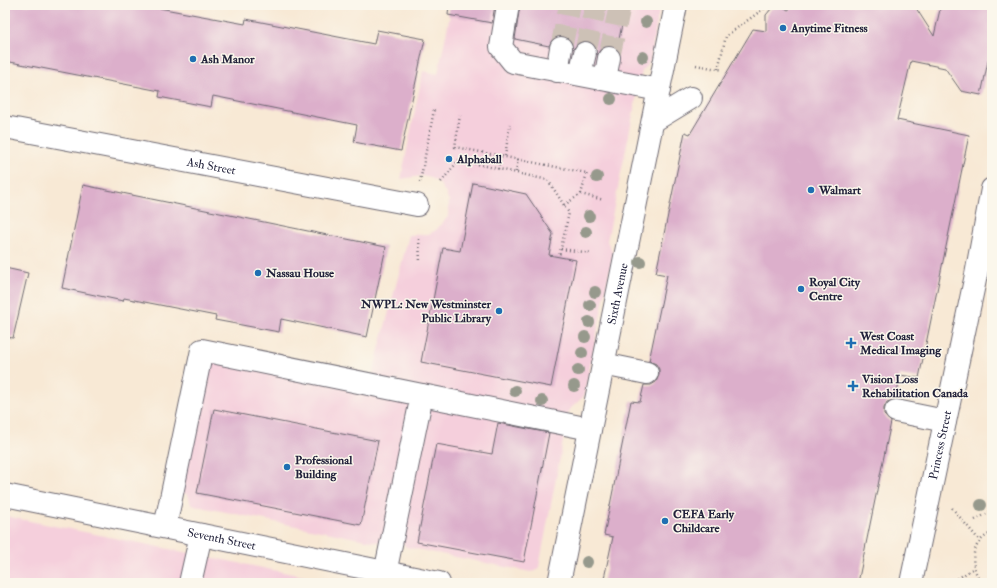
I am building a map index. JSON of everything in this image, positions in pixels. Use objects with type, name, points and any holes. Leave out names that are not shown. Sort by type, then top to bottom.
[{"type":"street","points":[[508,5],[501,47],[513,62],[660,90]]},
{"type":"street","name":"Sixth Avenue","points":[[559,583],[676,5]]},
{"type":"street","points":[[557,71],[561,48]]},
{"type":"street","points":[[580,74],[585,53]]},
{"type":"street","points":[[605,79],[609,58]]},
{"type":"street","points":[[653,121],[691,98]]},
{"type":"street","name":"Ash Street","points":[[5,127],[417,205]]},
{"type":"street","name":"Princess Street","points":[[911,583],[945,421],[984,277],[992,189]]},
{"type":"street","points":[[165,527],[202,350],[590,429]]},
{"type":"street","points":[[603,364],[647,373]]},
{"type":"street","points":[[384,577],[422,394]]},
{"type":"street","points":[[896,411],[945,421]]},
{"type":"street","name":"Seventh Street","points":[[5,495],[165,527],[384,577],[439,583]]},
{"type":"street","points":[[190,583],[200,535]]},
{"type":"path","points":[[718,69],[726,36],[767,6],[769,11]]},
{"type":"path","points":[[696,65],[723,70]]},
{"type":"path","points":[[417,205],[421,174],[434,110]]},
{"type":"path","points":[[460,115],[455,147],[587,172],[582,194],[564,205]]},
{"type":"path","points":[[505,156],[510,124]]},
{"type":"path","points":[[498,168],[501,156]]},
{"type":"path","points":[[516,172],[518,158]]},
{"type":"path","points":[[441,182],[459,160],[548,180],[569,213],[559,257]]},
{"type":"path","points":[[582,194],[604,200]]},
{"type":"path","points":[[420,238],[420,262]]},
{"type":"path","points":[[561,248],[592,253]]},
{"type":"path","points":[[952,508],[980,541]]},
{"type":"path","points":[[974,520],[992,511]]},
{"type":"path","points":[[983,583],[978,578],[974,568],[973,558],[975,549],[980,541],[992,534]]},
{"type":"path","points":[[951,583],[974,568]]},
{"type":"shaded area","points":[[452,5],[660,5],[650,60],[642,71],[607,241],[613,254],[584,396],[569,410],[539,567],[536,571],[531,572],[406,547],[402,539],[376,542],[191,505],[188,494],[172,492],[202,350],[370,384],[409,235],[429,234],[436,230],[448,217],[449,201],[439,183],[431,178],[421,176],[401,179],[423,71],[438,74]]},
{"type":"shaded area","points":[[5,516],[338,583],[5,583]]},
{"type":"building","points":[[5,5],[143,5],[245,24],[246,19],[374,44],[377,30],[425,39],[401,151],[354,142],[357,125],[213,96],[211,107],[159,97],[160,91],[5,61]]},
{"type":"building","points":[[449,5],[495,5],[492,23],[448,15]]},
{"type":"building","points":[[520,5],[626,5],[617,49],[612,46],[605,46],[597,55],[594,44],[588,41],[581,41],[573,49],[569,39],[563,36],[557,36],[552,40],[549,46],[515,39]]},
{"type":"building","name":"Royal City Centre","points":[[796,5],[914,5],[934,36],[941,5],[992,5],[992,42],[981,95],[961,91],[945,68],[911,61],[897,120],[969,135],[919,378],[900,375],[896,399],[887,402],[884,408],[884,415],[891,422],[858,583],[603,583],[613,537],[604,535],[631,401],[640,402],[644,385],[651,385],[656,382],[659,375],[659,369],[656,364],[649,361],[667,275],[656,273],[685,132],[690,134],[753,29],[766,31],[766,15],[772,8],[782,6],[788,10]]},
{"type":"building","name":"NWPL: New Westminster Public Library","points":[[473,183],[526,194],[553,234],[549,255],[576,260],[551,387],[421,362],[443,248],[460,251]]},
{"type":"building","name":"Nassau House","points":[[83,185],[386,247],[367,337],[281,319],[279,332],[215,320],[216,316],[124,298],[123,301],[62,288]]},
{"type":"building","points":[[5,268],[28,273],[13,338],[5,337]]},
{"type":"building","name":"Professional Building","points":[[214,409],[378,441],[361,525],[197,493]]},
{"type":"building","points":[[498,423],[549,433],[524,562],[417,542],[436,444],[492,454]]},
{"type":"tunnel","points":[[561,48],[570,5]]},
{"type":"tunnel","points":[[585,53],[596,5]]},
{"type":"tunnel","points":[[609,58],[620,5]]},
{"type":"place","name":"Anytime Fitness","points":[[783,28]]},
{"type":"place","name":"Ash Manor","points":[[193,59]]},
{"type":"place","name":"Alphaball","points":[[449,159]]},
{"type":"place","name":"Walmart","points":[[811,190]]},
{"type":"place","name":"Nassau House","points":[[258,273]]},
{"type":"place","name":"Royal City Centre","points":[[801,289]]},
{"type":"place","name":"NWPL: New Westminster Public Library","points":[[499,311]]},
{"type":"place","name":"West Coast Medical Imaging","points":[[851,343]]},
{"type":"place","name":"Vision Loss Rehabilitation Canada","points":[[853,386]]},
{"type":"place","name":"Professional Building","points":[[287,467]]},
{"type":"place","name":"CEFA Early Childcare","points":[[665,521]]}]
